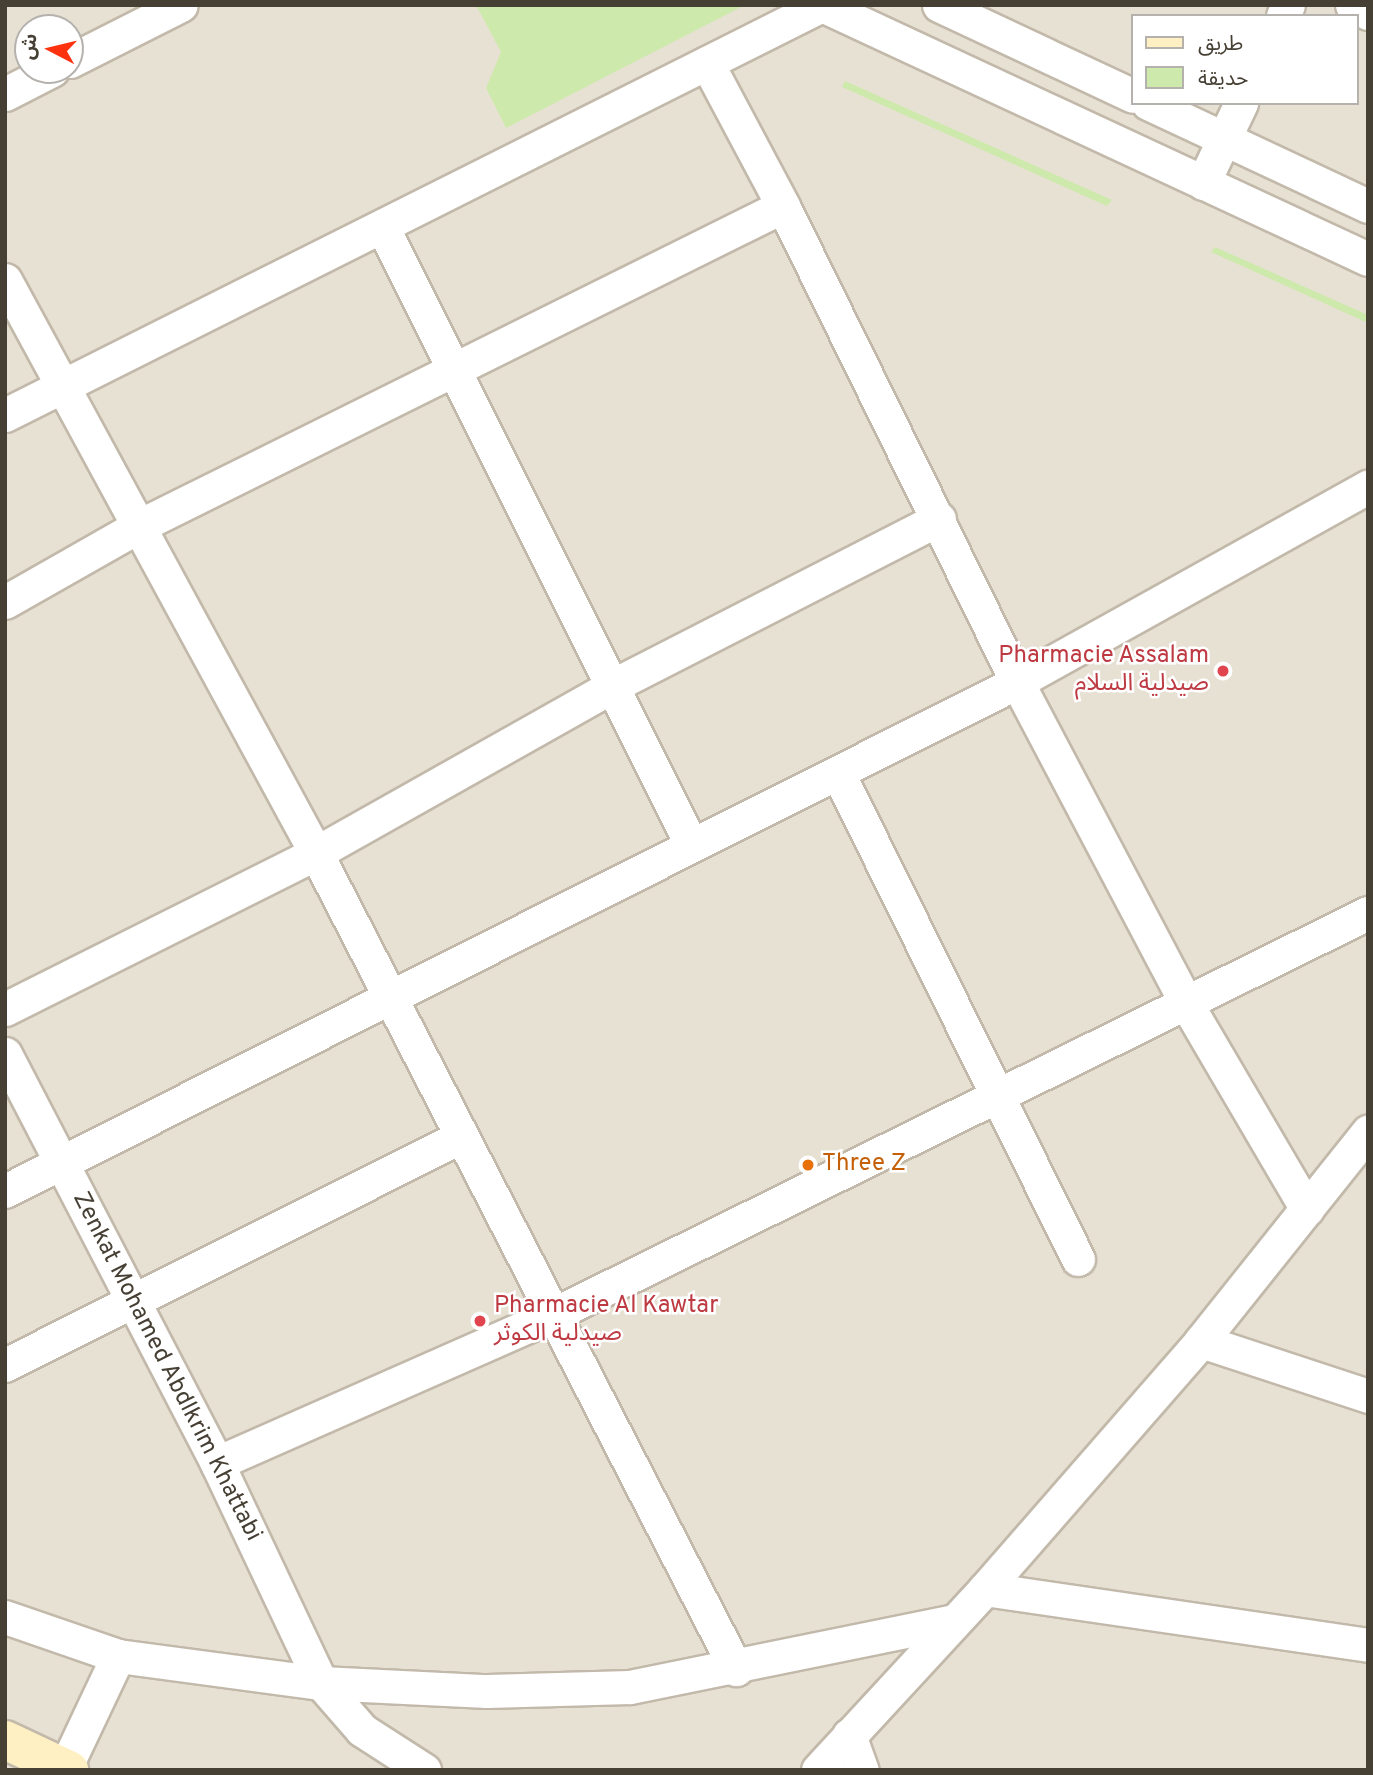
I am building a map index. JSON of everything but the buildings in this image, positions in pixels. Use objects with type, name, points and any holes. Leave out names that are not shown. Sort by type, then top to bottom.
[{"type":"main road","points":[[5,1740],[67,1769]]},
{"type":"street","points":[[84,54],[181,5]]},
{"type":"street","points":[[5,415],[822,5],[1368,259]]},
{"type":"street","points":[[939,5],[1132,96]]},
{"type":"street","points":[[1352,5],[1368,12]]},
{"type":"street","points":[[707,63],[783,206],[1017,682],[1185,1003],[1307,1209]]},
{"type":"street","points":[[5,94],[25,84]]},
{"type":"street","points":[[1152,105],[1368,205]]},
{"type":"street","points":[[1203,183],[1240,105]]},
{"type":"street","points":[[5,602],[137,527],[457,371],[783,206]]},
{"type":"street","points":[[382,226],[457,371],[691,844]]},
{"type":"street","points":[[5,280],[65,385],[137,527],[316,853],[391,996],[460,1138],[736,1669]]},
{"type":"street","points":[[5,1191],[1017,682],[1368,487]]},
{"type":"street","points":[[5,1009],[316,853],[614,685],[939,519]]},
{"type":"street","points":[[838,773],[1078,1259]]},
{"type":"street","points":[[217,1463],[552,1315],[1368,913]]},
{"type":"street","name":"Zenkat Mohamed Abdlkrim Khattabi","points":[[5,1054],[217,1463],[321,1683],[362,1730],[424,1770]]},
{"type":"street","points":[[818,1770],[985,1590],[1201,1341],[1368,1132]]},
{"type":"street","points":[[5,1365],[460,1138]]},
{"type":"street","points":[[1201,1341],[1368,1396]]},
{"type":"street","points":[[985,1590],[1368,1645]]},
{"type":"street","points":[[5,1617],[118,1656],[321,1683],[487,1691],[630,1687],[736,1669],[954,1621]]},
{"type":"street","points":[[67,1769],[118,1656]]},
{"type":"street","points":[[849,1735],[862,1770]]},
{"type":"shaded area","points":[[5,5],[1368,5],[1368,1770],[5,1770]]},
{"type":"green space","points":[[476,5],[745,5],[506,128],[486,88],[501,52]]},
{"type":"green space","points":[[845,81],[1112,200],[1107,206],[842,87]]},
{"type":"green space","points":[[1215,247],[1368,315],[1368,323],[1211,252]]},
{"type":"place","name":"Pharmacie Assalam صيدلية السلام","points":[[1223,671]]},
{"type":"place","name":"Three Z","points":[[808,1165]]},
{"type":"place","name":"Pharmacie Al Kawtar صيدلية الكوثر","points":[[480,1321]]}]
